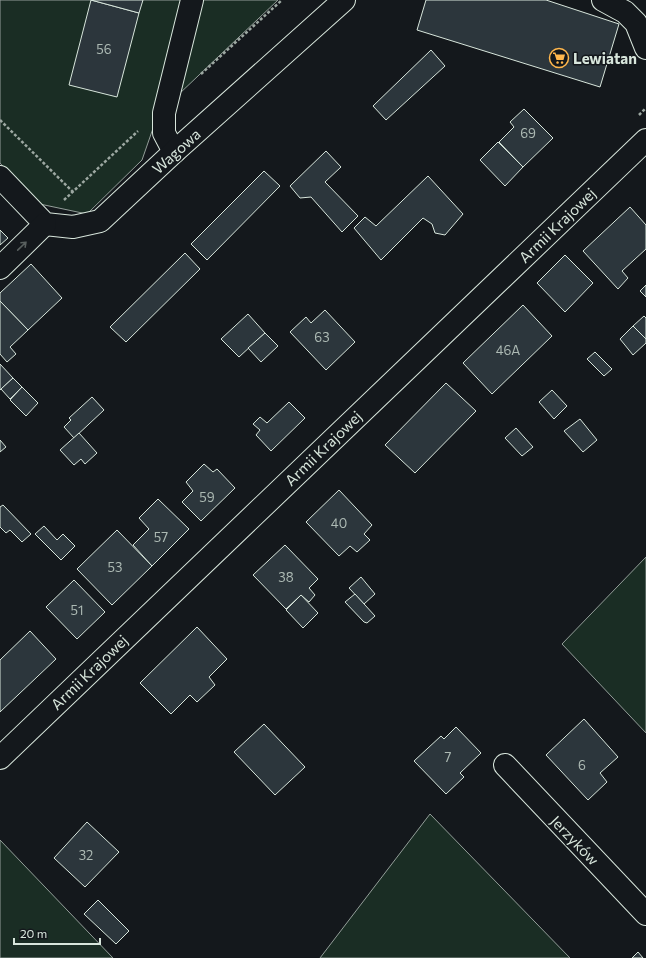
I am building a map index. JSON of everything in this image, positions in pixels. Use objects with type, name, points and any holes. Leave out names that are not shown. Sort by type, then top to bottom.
[{"type":"street","points":[[174,152],[164,133],[164,113],[192,0]]},
{"type":"street","name":"Wagowa","points":[[45,224],[73,227],[100,222],[174,152],[344,0]]},
{"type":"street","points":[[603,0],[625,12],[636,23],[646,48]]},
{"type":"street","name":"Armii Krajowej","points":[[0,758],[646,140]]},
{"type":"street","points":[[0,177],[45,224],[0,268]]},
{"type":"street","name":"Jerzyków","points":[[505,765],[646,914]]},
{"type":"path","points":[[0,120],[73,192]]},
{"type":"green space","points":[[0,0],[278,0],[158,114],[142,160],[87,214],[35,203],[0,163]]},
{"type":"green space","points":[[646,557],[646,733],[562,644]]},
{"type":"green space","points":[[430,814],[570,958],[320,958]]},
{"type":"green space","points":[[0,840],[113,958],[0,958]]},
{"type":"building","points":[[91,0],[139,13],[117,97],[69,85]]},
{"type":"building","points":[[91,0],[143,0],[139,13]]},
{"type":"building","name":"Lewiatan","points":[[426,0],[546,0],[619,24],[600,87],[417,30]]},
{"type":"building","points":[[431,50],[445,66],[386,120],[373,106]]},
{"type":"building","points":[[524,109],[553,138],[523,167],[499,142],[514,127],[510,122]]},
{"type":"building","points":[[498,142],[523,167],[505,186],[480,160]]},
{"type":"building","points":[[326,151],[341,167],[325,182],[358,216],[342,232],[311,197],[300,198],[290,186]]},
{"type":"building","points":[[264,171],[280,186],[207,260],[191,244]]},
{"type":"building","points":[[428,176],[463,214],[445,235],[435,233],[432,224],[423,218],[381,260],[354,228],[365,217],[376,226]]},
{"type":"building","points":[[630,207],[646,225],[646,249],[622,271],[628,278],[618,289],[583,251]]},
{"type":"building","points":[[0,230],[8,238],[0,245]]},
{"type":"building","points":[[185,253],[200,269],[126,342],[110,327]]},
{"type":"building","points":[[565,255],[593,283],[565,312],[537,283]]},
{"type":"building","points":[[31,264],[62,298],[28,330],[0,301],[0,293]]},
{"type":"building","points":[[646,285],[646,297],[640,291]]},
{"type":"building","points":[[0,301],[28,330],[10,347],[16,354],[7,362],[0,354]]},
{"type":"building","points":[[523,305],[552,336],[492,394],[463,363]]},
{"type":"building","points":[[325,310],[355,342],[326,370],[290,332],[306,317],[311,323]]},
{"type":"building","points":[[248,314],[265,333],[239,357],[221,339]]},
{"type":"building","points":[[644,316],[646,318],[646,339],[633,326]]},
{"type":"building","points":[[633,326],[646,339],[646,343],[633,355],[620,339]]},
{"type":"building","points":[[265,333],[278,346],[261,362],[248,348]]},
{"type":"building","points":[[595,352],[612,369],[604,376],[587,359]]},
{"type":"building","points":[[0,364],[13,378],[0,390]]},
{"type":"building","points":[[13,378],[22,387],[10,399],[1,389]]},
{"type":"building","points":[[446,383],[476,411],[415,473],[385,445]]},
{"type":"building","points":[[22,387],[38,403],[26,416],[10,400]]},
{"type":"building","points":[[552,390],[567,406],[554,419],[539,402]]},
{"type":"building","points":[[92,397],[104,410],[74,438],[64,427],[71,420],[69,418]]},
{"type":"building","points":[[289,402],[305,418],[271,451],[256,435],[260,430],[253,424],[260,417],[267,423]]},
{"type":"building","points":[[580,419],[597,440],[583,452],[564,431]]},
{"type":"building","points":[[516,428],[533,447],[522,456],[505,438]]},
{"type":"building","points":[[79,433],[97,453],[85,464],[81,459],[74,465],[60,450]]},
{"type":"building","points":[[0,440],[6,447],[0,452]]},
{"type":"building","points":[[204,464],[213,472],[217,469],[235,488],[201,521],[182,502],[193,491],[186,482]]},
{"type":"building","points":[[339,490],[372,525],[364,534],[370,540],[357,552],[350,546],[339,556],[306,522]]},
{"type":"building","points":[[158,499],[189,529],[152,566],[133,545],[149,529],[139,518]]},
{"type":"building","points":[[3,505],[31,534],[22,542],[10,530],[6,533],[0,527],[0,507]]},
{"type":"building","points":[[44,526],[57,540],[63,534],[75,546],[61,560],[35,534]]},
{"type":"building","points":[[117,530],[152,566],[112,605],[77,569]]},
{"type":"building","points":[[285,545],[318,579],[309,588],[315,595],[309,602],[301,595],[286,609],[253,575]]},
{"type":"building","points":[[361,577],[375,594],[364,604],[349,588]]},
{"type":"building","points":[[74,580],[105,612],[77,639],[46,607]]},
{"type":"building","points":[[355,594],[375,616],[367,623],[364,622],[345,602]]},
{"type":"building","points":[[301,595],[318,613],[303,628],[286,610]]},
{"type":"building","points":[[197,627],[227,659],[209,677],[215,685],[197,702],[190,695],[171,714],[140,683]]},
{"type":"building","points":[[30,631],[56,659],[0,712],[0,660]]},
{"type":"building","points":[[584,719],[618,757],[600,773],[607,782],[588,800],[546,755]]},
{"type":"building","points":[[264,724],[305,767],[275,795],[234,752]]},
{"type":"building","points":[[456,727],[481,753],[460,773],[464,777],[446,794],[414,761],[441,736],[444,739]]},
{"type":"building","points":[[87,822],[119,852],[85,887],[54,858]]},
{"type":"building","points":[[98,900],[129,931],[116,944],[84,914]]},
{"type":"building","points":[[638,952],[643,958],[632,958]]},
{"type":"place","name":"Lewiatan","points":[[559,58]]}]
